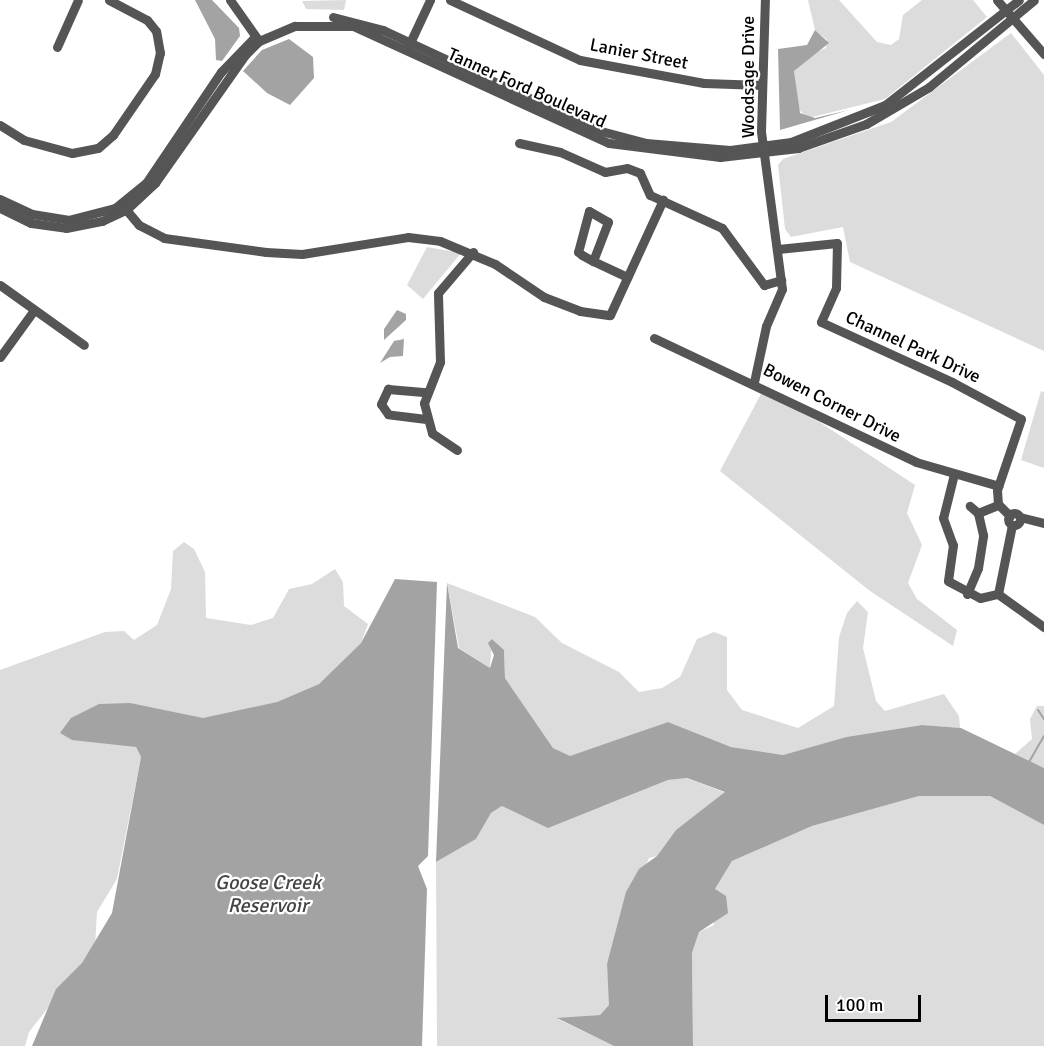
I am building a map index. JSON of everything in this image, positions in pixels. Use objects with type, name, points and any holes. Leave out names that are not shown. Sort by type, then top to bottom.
[{"type":"street","points":[[57,47],[78,0]]},
{"type":"street","points":[[0,125],[24,140],[72,153],[98,148],[113,135],[154,74],[160,53],[156,31],[147,20],[110,0]]},
{"type":"street","points":[[230,0],[258,38]]},
{"type":"street","points":[[408,47],[430,0]]},
{"type":"street","name":"Lanier Street","points":[[450,0],[580,60],[704,83],[762,85]]},
{"type":"street","name":"Woodsage Drive","points":[[754,382],[766,326],[780,302],[781,280],[765,150],[762,85],[765,0]]},
{"type":"street","points":[[997,0],[1044,54]]},
{"type":"street","name":"Tanner Ford Boulevard","points":[[765,150],[820,133],[885,105],[1018,0]]},
{"type":"street","name":"Tanner Ford Boulevard","points":[[124,207],[146,183],[221,72],[258,38],[310,17],[340,17],[579,123],[625,139],[699,150],[765,150],[833,138],[890,111],[929,87],[1034,0]]},
{"type":"street","points":[[519,143],[560,152],[605,172],[634,171],[650,195],[722,228],[764,285],[781,280]]},
{"type":"street","points":[[0,199],[32,214],[68,220],[94,216],[124,207]]},
{"type":"street","points":[[124,207],[139,225],[164,238],[266,252],[302,254],[408,237],[472,252],[544,297],[580,311],[612,317],[663,200]]},
{"type":"street","points":[[0,208],[31,223],[66,228],[102,221],[124,207]]},
{"type":"street","points":[[593,261],[608,222],[589,211],[578,252],[593,261],[628,277]]},
{"type":"street","name":"Channel Park Drive","points":[[778,249],[837,243],[836,288],[821,322],[952,382],[1021,419],[999,486]]},
{"type":"street","points":[[457,450],[432,434],[426,419],[426,392],[440,362],[438,293],[472,252]]},
{"type":"street","points":[[0,285],[84,345]]},
{"type":"street","points":[[0,357],[34,310]]},
{"type":"street","name":"Bowen Corner Drive","points":[[654,338],[754,382],[879,446],[954,474],[999,486]]},
{"type":"street","points":[[426,392],[388,389],[381,404],[388,414],[426,419]]},
{"type":"street","points":[[954,474],[943,518],[953,545],[946,572],[948,581],[967,594],[980,598],[998,594],[1044,627]]},
{"type":"street","points":[[999,486],[998,505],[1011,520]]},
{"type":"street","points":[[978,513],[998,505]]},
{"type":"street","points":[[967,594],[981,557],[978,513],[970,506]]},
{"type":"street","points":[[1011,520],[1020,517],[1044,523]]},
{"type":"street","points":[[998,594],[1011,520]]},
{"type":"shaded area","points":[[346,0],[344,10],[306,9],[302,1]]},
{"type":"shaded area","points":[[808,0],[839,0],[877,42],[891,45],[899,39],[903,15],[922,0],[973,0],[987,17],[885,99],[808,118],[798,109],[794,71],[807,56],[826,48],[827,40],[815,30]]},
{"type":"shaded area","points":[[1011,33],[1044,75],[1044,351],[850,262],[843,227],[791,237],[785,229],[778,165],[783,159],[891,122]]},
{"type":"shaded area","points":[[427,247],[461,253],[423,299],[407,285]]},
{"type":"shaded area","points":[[1041,391],[1044,392],[1044,468],[1021,460]]},
{"type":"shaded area","points":[[762,392],[821,423],[915,485],[907,513],[922,545],[908,583],[917,599],[957,630],[953,646],[870,591],[720,471]]},
{"type":"shaded area","points":[[184,542],[194,549],[205,572],[206,618],[251,625],[273,618],[289,589],[312,584],[335,569],[343,582],[344,606],[368,624],[361,643],[319,684],[277,702],[115,743],[136,747],[141,757],[117,879],[97,912],[95,948],[29,1032],[25,1046],[0,1046],[0,670],[105,632],[124,631],[134,640],[157,625],[171,589],[173,551]]},
{"type":"shaded area","points":[[447,583],[535,617],[562,643],[619,672],[639,692],[662,688],[680,677],[697,639],[714,632],[727,637],[727,690],[742,710],[798,728],[834,706],[839,637],[847,613],[857,601],[868,612],[863,648],[876,701],[885,711],[944,694],[959,716],[960,728],[922,725],[846,737],[783,755],[731,747],[668,722],[570,757],[553,748],[505,678],[504,650],[492,639],[490,668],[459,648]]},
{"type":"shaded area","points":[[1037,706],[1044,706],[1044,768],[1015,754],[1032,739],[1030,719]]},
{"type":"shaded area","points":[[686,778],[726,793],[676,830],[657,856],[649,858],[607,964],[610,1005],[600,1015],[558,1019],[614,1046],[437,1046],[436,862],[476,839],[491,813],[502,806],[601,807],[668,780]]},
{"type":"shaded area","points":[[919,796],[990,796],[1044,825],[1044,1046],[693,1046],[692,953],[699,932],[714,925],[715,889],[732,861],[812,826]]},
{"type":"water","points":[[195,0],[212,0],[239,28],[240,36],[222,61],[216,60],[215,39]]},
{"type":"water","points":[[815,30],[829,43],[794,71],[800,113],[815,118],[849,110],[780,130],[778,49],[807,45]]},
{"type":"water","points":[[289,39],[313,57],[314,78],[290,105],[267,93],[243,71],[262,50]]},
{"type":"water","points":[[397,310],[406,314],[406,320],[384,340],[384,329]]},
{"type":"water","points":[[404,339],[403,356],[390,357],[380,363],[394,341]]},
{"type":"water","name":"Goose Creek Reservoir","points":[[395,579],[437,582],[428,856],[418,866],[427,889],[422,1046],[32,1046],[56,989],[82,963],[112,913],[141,757],[136,747],[72,740],[60,733],[71,718],[99,704],[130,703],[203,718],[277,702],[319,684],[361,643]]},
{"type":"water","points":[[447,583],[458,648],[490,668],[494,655],[488,643],[492,639],[504,650],[505,678],[553,748],[570,756],[668,722],[731,747],[783,755],[846,737],[922,725],[961,728],[1044,768],[1044,825],[990,796],[919,796],[812,826],[732,861],[715,889],[726,896],[728,913],[699,932],[692,953],[693,1046],[614,1046],[557,1018],[600,1015],[609,1005],[607,964],[626,892],[639,869],[657,856],[676,830],[725,792],[687,778],[668,780],[548,828],[502,806],[491,813],[476,839],[436,862]]},
{"type":"waterway","points":[[1038,710],[1044,719]]},
{"type":"waterway","points":[[1029,762],[1044,736]]}]
